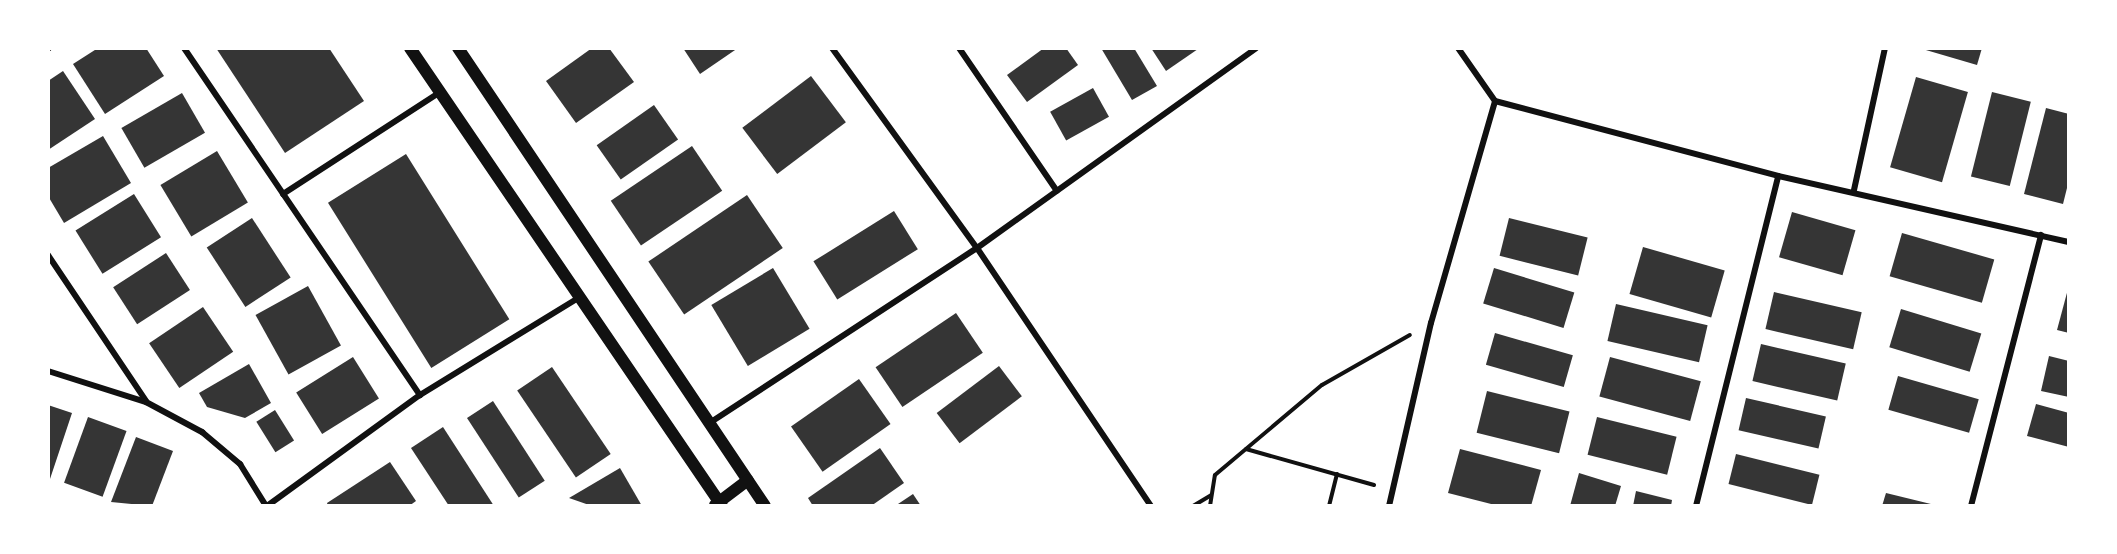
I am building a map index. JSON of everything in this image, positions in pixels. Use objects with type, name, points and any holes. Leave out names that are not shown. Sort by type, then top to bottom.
[{"type":"main road","points":[[410,48],[580,296],[718,504],[748,480]]},
{"type":"main road","points":[[458,48],[711,422],[765,506]]},
{"type":"street","points":[[184,48],[420,395]]},
{"type":"street","points":[[832,48],[977,248],[1151,506]]},
{"type":"street","points":[[959,48],[1057,191]]},
{"type":"street","points":[[711,422],[977,248],[1256,48]]},
{"type":"street","points":[[1458,48],[1494,101],[1778,176],[1854,190],[2069,242]]},
{"type":"street","points":[[1854,190],[1885,48]]},
{"type":"street","points":[[283,194],[440,92]]},
{"type":"street","points":[[1390,506],[1431,323],[1494,101]]},
{"type":"street","points":[[1696,506],[1778,176]]},
{"type":"street","points":[[1971,506],[2041,235]]},
{"type":"street","points":[[48,255],[146,402]]},
{"type":"street","points":[[48,371],[146,402],[202,432],[240,464],[266,506],[420,395],[580,296]]},
{"type":"path","points":[[1210,506],[1215,475],[1322,385],[1431,323]]},
{"type":"path","points":[[1245,449],[1392,490]]},
{"type":"path","points":[[1329,506],[1337,474]]},
{"type":"path","points":[[1193,506],[1212,495]]},
{"type":"building","points":[[98,48],[146,48],[164,76],[105,114],[73,64]]},
{"type":"building","points":[[216,48],[329,48],[364,101],[285,153]]},
{"type":"building","points":[[592,48],[609,48],[634,82],[576,123],[546,81]]},
{"type":"building","points":[[683,48],[738,48],[700,74]]},
{"type":"building","points":[[1044,48],[1066,48],[1078,65],[1027,102],[1007,75]]},
{"type":"building","points":[[1101,48],[1134,48],[1157,86],[1132,100]]},
{"type":"building","points":[[1151,48],[1197,48],[1198,49],[1166,71]]},
{"type":"building","points":[[1919,48],[1982,48],[1977,65]]},
{"type":"building","points":[[63,71],[95,119],[48,150],[48,81]]},
{"type":"building","points":[[811,76],[846,122],[777,174],[742,128]]},
{"type":"building","points":[[1916,77],[1968,92],[1942,182],[1890,167]]},
{"type":"building","points":[[1093,88],[1109,117],[1066,141],[1050,112]]},
{"type":"building","points":[[1992,92],[2031,102],[2010,186],[1971,176]]},
{"type":"building","points":[[182,93],[205,133],[144,168],[121,128]]},
{"type":"building","points":[[654,105],[678,139],[621,180],[597,145]]},
{"type":"building","points":[[2046,108],[2069,114],[2069,180],[2063,204],[2024,194]]},
{"type":"building","points":[[103,136],[131,183],[64,223],[48,196],[48,168]]},
{"type":"building","points":[[692,146],[722,191],[641,246],[611,201]]},
{"type":"building","points":[[217,151],[248,202],[191,236],[160,185]]},
{"type":"building","points":[[406,154],[509,319],[431,368],[328,203]]},
{"type":"building","points":[[134,194],[161,237],[103,274],[75,231]]},
{"type":"building","points":[[747,195],[783,248],[684,315],[648,262]]},
{"type":"building","points":[[894,211],[918,249],[837,300],[813,261]]},
{"type":"building","points":[[1792,212],[1855,230],[1842,275],[1779,257]]},
{"type":"building","points":[[252,218],[291,278],[245,307],[207,247]]},
{"type":"building","points":[[1509,218],[1588,238],[1578,275],[1500,256]]},
{"type":"building","points":[[1902,233],[1994,259],[1982,303],[1890,276]]},
{"type":"building","points":[[1643,247],[1725,270],[1711,318],[1629,294]]},
{"type":"building","points":[[166,253],[190,290],[137,324],[113,287]]},
{"type":"building","points":[[773,268],[810,329],[748,366],[711,305]]},
{"type":"building","points":[[1494,268],[1574,293],[1564,328],[1483,303]]},
{"type":"building","points":[[308,286],[341,345],[288,375],[256,315]]},
{"type":"building","points":[[2069,289],[2069,333],[2057,330]]},
{"type":"building","points":[[1774,292],[1862,312],[1853,349],[1765,329]]},
{"type":"building","points":[[1616,304],[1708,325],[1699,362],[1607,341]]},
{"type":"building","points":[[203,307],[233,352],[179,388],[149,343]]},
{"type":"building","points":[[1901,309],[1981,334],[1970,372],[1889,347]]},
{"type":"building","points":[[956,313],[983,353],[902,407],[876,367]]},
{"type":"building","points":[[1495,333],[1573,355],[1564,387],[1486,365]]},
{"type":"building","points":[[1761,344],[1846,364],[1837,401],[1752,381]]},
{"type":"building","points":[[2049,356],[2069,361],[2069,397],[2041,391]]},
{"type":"building","points":[[353,357],[379,399],[322,434],[296,393]]},
{"type":"building","points":[[1610,357],[1701,381],[1690,421],[1599,397]]},
{"type":"building","points":[[249,364],[271,403],[245,418],[207,407],[199,393]]},
{"type":"building","points":[[999,366],[1022,396],[960,443],[937,413]]},
{"type":"building","points":[[552,367],[611,454],[576,478],[517,390]]},
{"type":"building","points":[[1898,376],[1979,399],[1969,433],[1888,410]]},
{"type":"building","points":[[859,379],[891,424],[823,472],[791,427]]},
{"type":"building","points":[[1487,391],[1569,412],[1559,453],[1477,433]]},
{"type":"building","points":[[1746,398],[1826,416],[1818,449],[1739,430]]},
{"type":"building","points":[[493,401],[545,481],[519,498],[467,418]]},
{"type":"building","points":[[2036,404],[2069,413],[2069,447],[2027,436]]},
{"type":"building","points":[[48,405],[72,413],[48,485]]},
{"type":"building","points":[[275,410],[294,441],[275,452],[256,422]]},
{"type":"building","points":[[88,417],[127,431],[103,497],[64,483]]},
{"type":"building","points":[[1597,417],[1677,437],[1667,475],[1588,455]]},
{"type":"building","points":[[443,427],[494,506],[449,506],[411,448]]},
{"type":"building","points":[[136,437],[173,451],[152,506],[111,502]]},
{"type":"building","points":[[880,448],[904,483],[871,506],[813,506],[808,498]]},
{"type":"building","points":[[1460,449],[1541,470],[1531,506],[1499,506],[1448,493]]},
{"type":"building","points":[[1736,454],[1819,475],[1812,505],[1729,484]]},
{"type":"building","points":[[390,462],[416,501],[409,506],[328,506],[327,503]]},
{"type":"building","points":[[620,468],[642,506],[592,506],[569,498]]},
{"type":"building","points":[[1579,473],[1621,486],[1615,506],[1570,506]]},
{"type":"building","points":[[1636,491],[1672,500],[1671,506],[1633,506]]},
{"type":"building","points":[[1886,493],[1935,505],[1935,506],[1882,506]]},
{"type":"building","points":[[913,494],[921,506],[895,506]]}]
